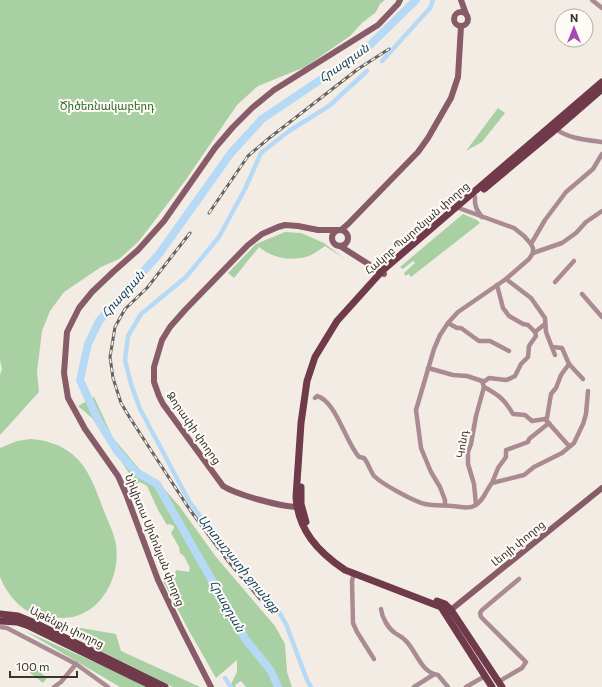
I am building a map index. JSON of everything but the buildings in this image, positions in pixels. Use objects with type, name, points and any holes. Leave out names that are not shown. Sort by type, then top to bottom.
[{"type":"main road","name":"Հակոբ Պարոնյան փողոց","points":[[500,684],[448,612],[441,607],[345,570],[333,562],[318,548],[305,530],[299,518],[296,507],[296,493],[301,424],[307,381],[315,357],[338,321],[384,272],[602,82]]},
{"type":"main road","name":"Հակոբ Պարոնյան փողոց","points":[[492,687],[448,612],[445,604],[349,567],[333,558],[321,547],[310,531],[302,507],[301,486],[308,397],[316,364],[332,335],[384,272],[450,218],[458,208],[475,197],[602,89]]},
{"type":"main road","name":"Աթենքի փողոց","points":[[0,614],[18,616],[35,623],[165,687]]},
{"type":"main road","name":"Աթենքի փողոց","points":[[0,621],[17,622],[29,626],[154,687]]},
{"type":"street","name":"Նիկիտա Սիմոնյան փողոց","points":[[211,687],[158,580],[118,476],[85,429],[68,398],[64,373],[67,332],[79,308],[92,292],[112,272],[138,250],[164,221],[215,148],[252,108],[274,90],[378,26],[400,0]]},
{"type":"street","points":[[460,0],[468,18],[468,22],[461,26],[456,24],[454,20],[458,12],[460,0]]},
{"type":"street","points":[[592,0],[602,8]]},
{"type":"street","points":[[458,12],[466,14]]},
{"type":"street","points":[[332,239],[333,234],[341,231],[348,224],[418,152],[428,138],[451,98],[458,76],[461,26]]},
{"type":"street","points":[[556,129],[562,133],[579,138],[602,142]]},
{"type":"street","points":[[531,244],[545,220],[566,192],[593,169],[602,154]]},
{"type":"street","points":[[475,197],[476,209],[482,217]]},
{"type":"street","points":[[445,505],[445,500],[440,487],[431,472],[421,448],[416,410],[437,342],[448,323],[458,312],[506,278],[529,259],[533,253],[531,244],[514,228],[458,208]]},
{"type":"street","points":[[533,253],[562,244],[602,211]]},
{"type":"street","name":"Ձորափի փողոց","points":[[296,507],[286,506],[238,493],[223,486],[163,404],[154,382],[154,367],[162,340],[170,327],[254,239],[278,226],[291,225],[318,230]]},
{"type":"street","points":[[318,230],[341,231],[348,236],[351,250],[384,272]]},
{"type":"street","points":[[318,230],[332,239],[334,244],[384,272]]},
{"type":"street","points":[[340,246],[344,245],[348,240]]},
{"type":"street","points":[[555,282],[574,261]]},
{"type":"street","points":[[506,278],[531,298],[545,318],[546,332],[554,355]]},
{"type":"street","points":[[497,285],[503,308],[509,316],[528,326],[535,332]]},
{"type":"street","points":[[582,294],[602,317]]},
{"type":"street","points":[[448,323],[457,328],[461,328],[479,341],[490,341],[509,351]]},
{"type":"street","points":[[428,368],[453,375],[467,376],[482,381],[489,378],[509,379],[515,376],[521,364],[528,357],[530,343],[536,336],[535,332],[545,324]]},
{"type":"street","points":[[552,347],[562,348],[569,364],[583,379]]},
{"type":"street","points":[[482,381],[484,387],[499,395],[510,406],[513,414],[525,415],[532,421],[545,419],[548,418],[549,414],[551,394],[556,388],[561,375],[569,364]]},
{"type":"street","name":"Կոնդ","points":[[476,505],[474,484],[468,464],[468,452],[484,387]]},
{"type":"street","points":[[492,482],[524,475],[536,465],[566,450],[574,443],[583,424],[587,408],[588,391]]},
{"type":"street","points":[[315,398],[317,396],[324,399],[336,414],[352,448],[359,457],[364,458],[373,475],[394,490],[418,502],[426,504],[473,507],[482,500],[498,468],[506,457],[506,450],[528,442],[529,439],[549,423]]},
{"type":"street","points":[[545,419],[569,446]]},
{"type":"street","name":"Լեոյի փողոց","points":[[448,612],[602,488]]},
{"type":"street","points":[[354,573],[352,581],[353,623],[374,659]]},
{"type":"street","points":[[500,684],[522,668],[526,662],[481,617],[480,613],[519,579]]},
{"type":"street","points":[[381,609],[382,615],[390,629],[405,640],[422,664],[433,675],[438,675],[448,687]]},
{"type":"street","points":[[0,627],[7,628],[76,664],[108,687]]},
{"type":"street","points":[[54,687],[61,682],[76,664]]},
{"type":"street","points":[[414,687],[433,675]]},
{"type":"street","points":[[466,687],[485,676]]},
{"type":"green space","name":"Ծիծեռնակաբերդ","points":[[0,0],[385,0],[380,4],[376,12],[362,23],[350,36],[305,67],[258,86],[237,105],[185,181],[139,241],[119,259],[101,267],[64,292],[50,311],[42,331],[37,372],[39,392],[0,435],[0,375],[2,369],[0,360]]},
{"type":"green space","points":[[498,108],[505,113],[482,142],[466,151]]},
{"type":"green space","points":[[463,214],[477,220],[480,223],[411,277],[409,274],[405,276],[404,273],[415,263],[413,261],[403,269],[400,267]]},
{"type":"green space","points":[[285,232],[301,233],[324,243],[345,259],[325,246],[309,256],[293,259],[281,258],[269,254],[259,247],[234,278],[228,273],[256,244]]},
{"type":"green space","points":[[94,397],[113,438],[141,471],[160,484],[180,507],[216,557],[275,626],[285,644],[287,672],[292,687],[246,687],[241,681],[235,685],[236,687],[233,687],[231,684],[237,672],[237,660],[216,678],[162,579],[175,573],[176,570],[189,572],[190,568],[184,556],[180,553],[179,547],[171,533],[174,526],[169,524],[167,525],[147,486],[140,482],[127,489],[129,473],[92,418],[78,406]]},
{"type":"green space","points":[[30,439],[41,440],[57,445],[78,459],[93,483],[115,540],[117,551],[114,574],[105,595],[89,610],[79,615],[67,618],[40,616],[25,609],[13,599],[0,577],[0,448],[17,441]]},
{"type":"green space","points":[[75,627],[116,634],[121,651],[200,687],[173,687],[81,641],[68,629]]},
{"type":"green space","points":[[25,631],[130,678],[146,687],[120,687]]},
{"type":"green space","points":[[34,667],[47,678],[43,683],[30,673]]},
{"type":"waterway","name":"Հրազդան","points":[[278,687],[271,671],[246,640],[157,484],[136,472],[117,451],[98,420],[80,380],[88,344],[99,321],[159,254],[231,153],[262,119],[366,49],[416,0]]},
{"type":"waterway","points":[[382,61],[430,8],[433,0]]},
{"type":"waterway","name":"Արտաշատի ջրանցք","points":[[311,687],[286,624],[279,612],[228,555],[189,501],[140,409],[131,384],[125,360],[128,336],[141,314],[186,277],[219,237],[245,189],[261,153],[289,131],[329,106],[367,71]]},
{"type":"waterway","points":[[225,678],[231,687]]},
{"type":"railway","points":[[209,213],[248,156],[358,69],[389,49]]},
{"type":"railway","points":[[190,233],[147,288],[125,309],[115,327],[110,357],[113,378],[121,403],[190,510],[228,561],[260,599]]}]
